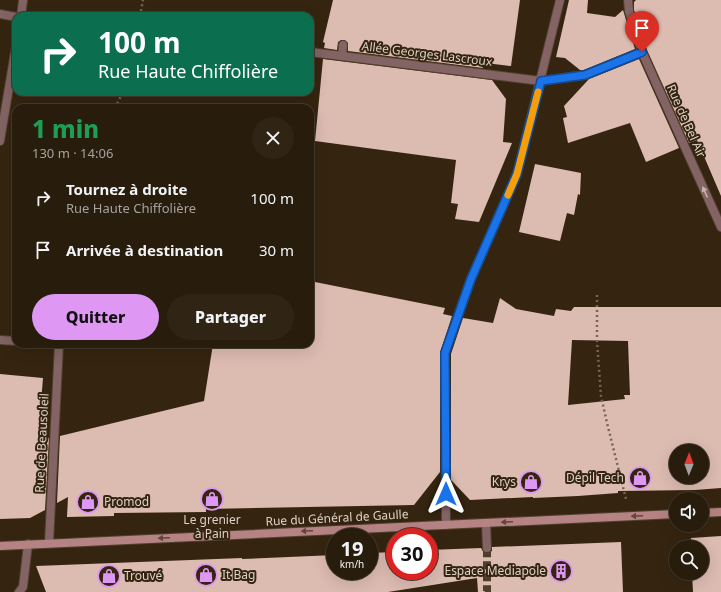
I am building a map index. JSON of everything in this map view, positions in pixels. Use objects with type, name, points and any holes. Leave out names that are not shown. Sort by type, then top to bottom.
[{"type":"main road","points":[[709,513],[721,512]]},
{"type":"main road","name":"Rue du Général de Gaulle","points":[[0,546],[669,514]]},
{"type":"street","points":[[446,525],[445,353],[471,279],[517,174],[560,0]]},
{"type":"street","name":"Rue de Bel Air","points":[[628,0],[629,11],[642,52],[721,227]]},
{"type":"street","points":[[22,12],[23,1]]},
{"type":"street","points":[[0,14],[12,16]]},
{"type":"street","points":[[342,56],[343,45]]},
{"type":"street","name":"Allée Georges Lascroux","points":[[314,52],[541,81],[585,75],[642,52]]},
{"type":"street","points":[[0,141],[12,70]]},
{"type":"street","points":[[0,340],[12,341]]},
{"type":"street","name":"Rue de Beausoleil","points":[[49,543],[59,348]]},
{"type":"street","points":[[486,523],[487,548]]},
{"type":"street","points":[[23,590],[28,544]]},
{"type":"path","points":[[141,12],[143,0]]},
{"type":"path","points":[[597,295],[597,341],[601,396],[630,517]]},
{"type":"building","points":[[333,0],[520,0],[511,66],[478,62],[483,68],[348,51],[348,43],[344,40],[338,42],[337,50],[324,48],[325,43],[323,42]]},
{"type":"building","points":[[569,0],[588,0],[587,13],[615,17],[623,10],[635,49],[584,70],[580,70],[565,58],[556,57]]},
{"type":"building","points":[[636,0],[721,0],[721,196],[697,140],[689,143],[647,50],[634,10],[634,2]]},
{"type":"building","points":[[323,59],[492,80],[506,99],[503,142],[512,143],[479,222],[455,219],[458,204],[451,203],[456,160],[315,141]]},
{"type":"building","points":[[639,59],[679,148],[646,162],[630,123],[568,143],[563,118],[567,117],[564,106],[589,79]]},
{"type":"building","points":[[535,164],[581,173],[580,195],[578,194],[574,215],[567,213],[560,241],[519,232]]},
{"type":"building","points":[[314,282],[445,308],[443,314],[452,316],[440,353],[440,472],[414,505],[206,509],[206,512],[114,513],[114,516],[67,517],[68,497],[57,503],[60,436],[204,401],[212,348],[314,348]]},
{"type":"building","points":[[500,298],[516,309],[554,316],[556,309],[571,311],[574,307],[721,307],[721,488],[695,490],[618,491],[618,493],[578,496],[470,500],[451,480],[451,354],[463,318],[493,323]],"holes":[[[572,340],[628,341],[630,395],[624,395],[625,399],[568,405]]]},
{"type":"building","points":[[0,374],[43,378],[38,441],[49,438],[45,510],[30,518],[0,519]]},
{"type":"building","points":[[721,536],[721,592],[693,592],[692,580],[709,580],[709,540],[691,540],[691,538]]},
{"type":"building","points":[[621,542],[623,592],[478,592],[477,578],[388,592],[46,592],[36,566],[326,555],[326,580],[378,580],[378,553],[386,552],[386,580],[438,580],[438,550],[481,548],[484,553],[488,553],[492,551],[492,547]]},
{"type":"tunnel","points":[[485,592],[487,591],[487,548]]},
{"type":"slow traffic","points":[[508,195],[517,174],[538,92]]},
{"type":"place","name":"Dépil Tech","points":[[640,478]]},
{"type":"place","name":"Krys","points":[[531,482]]},
{"type":"place","name":"Le grenier à Pain","points":[[212,499]]},
{"type":"place","name":"Promod","points":[[88,502]]},
{"type":"place","name":"Espace Mediapole","points":[[561,571]]},
{"type":"place","name":"It Bag","points":[[206,575]]},
{"type":"place","name":"Trouvé","points":[[109,576]]},
{"type":"route","points":[[446,494],[445,353],[471,279],[517,174],[541,81],[585,75],[642,52]]}]
